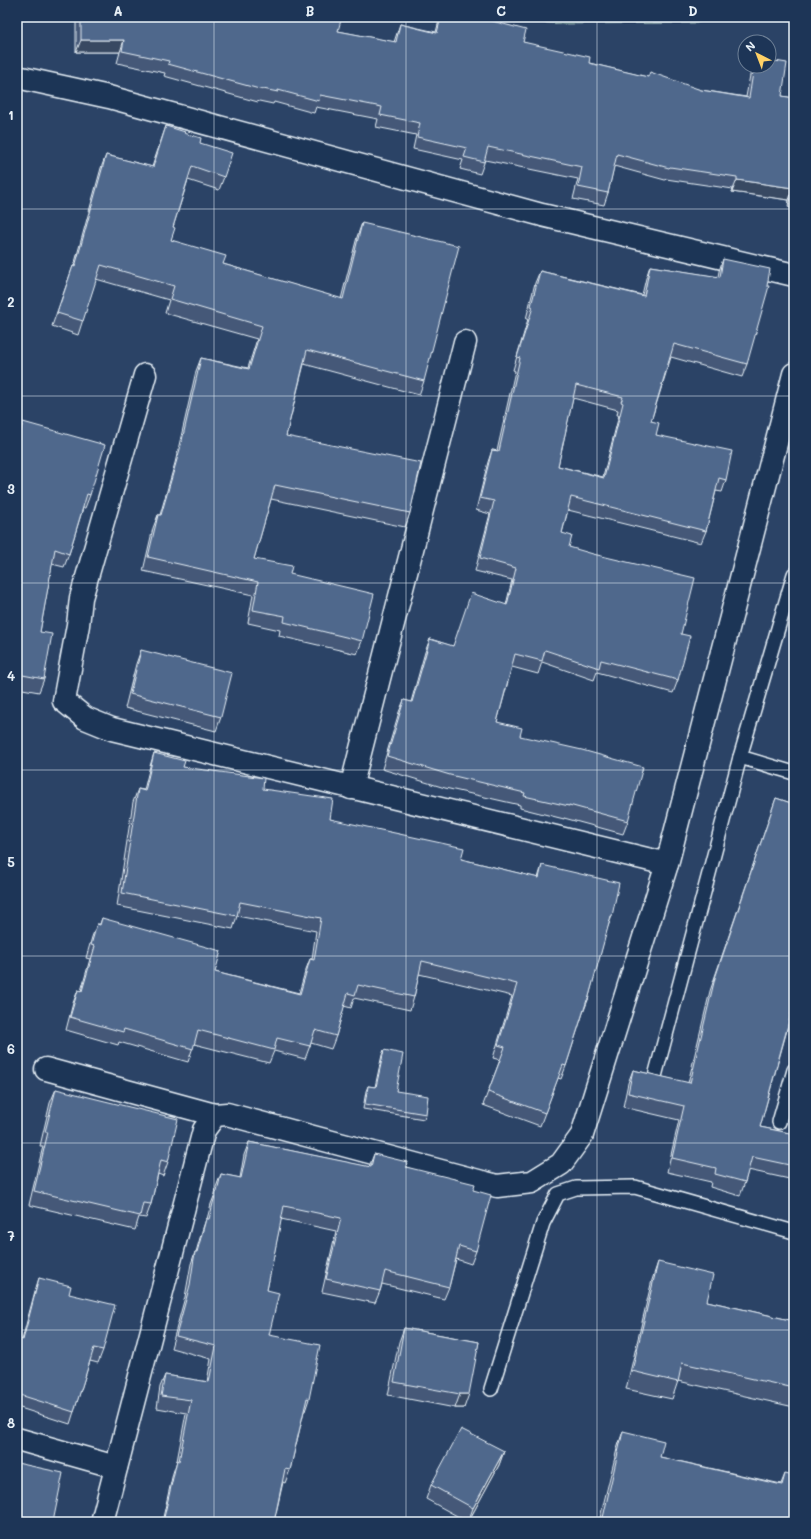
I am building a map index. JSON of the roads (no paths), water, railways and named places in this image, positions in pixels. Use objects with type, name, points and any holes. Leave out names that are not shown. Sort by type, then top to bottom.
[{"type":"street","points":[[17,77],[109,97],[542,215],[794,275]]},
{"type":"street","points":[[351,788],[465,342]]},
{"type":"street","points":[[46,1069],[215,1115],[227,1114],[497,1186],[532,1182],[561,1164],[582,1135],[667,864],[794,374]]},
{"type":"street","points":[[145,375],[82,598],[64,701],[85,718],[112,729],[667,864]]},
{"type":"street","points":[[102,1522],[204,1130],[215,1115]]},
{"type":"street","points":[[17,1439],[116,1467]]},
{"type":"lane","points":[[654,1080],[740,757],[794,574]]},
{"type":"lane","points":[[740,757],[794,773]]},
{"type":"lane","points":[[779,1122],[794,1070]]},
{"type":"lane","points":[[491,1389],[543,1223],[558,1194],[576,1188],[635,1187],[794,1232]]}]
